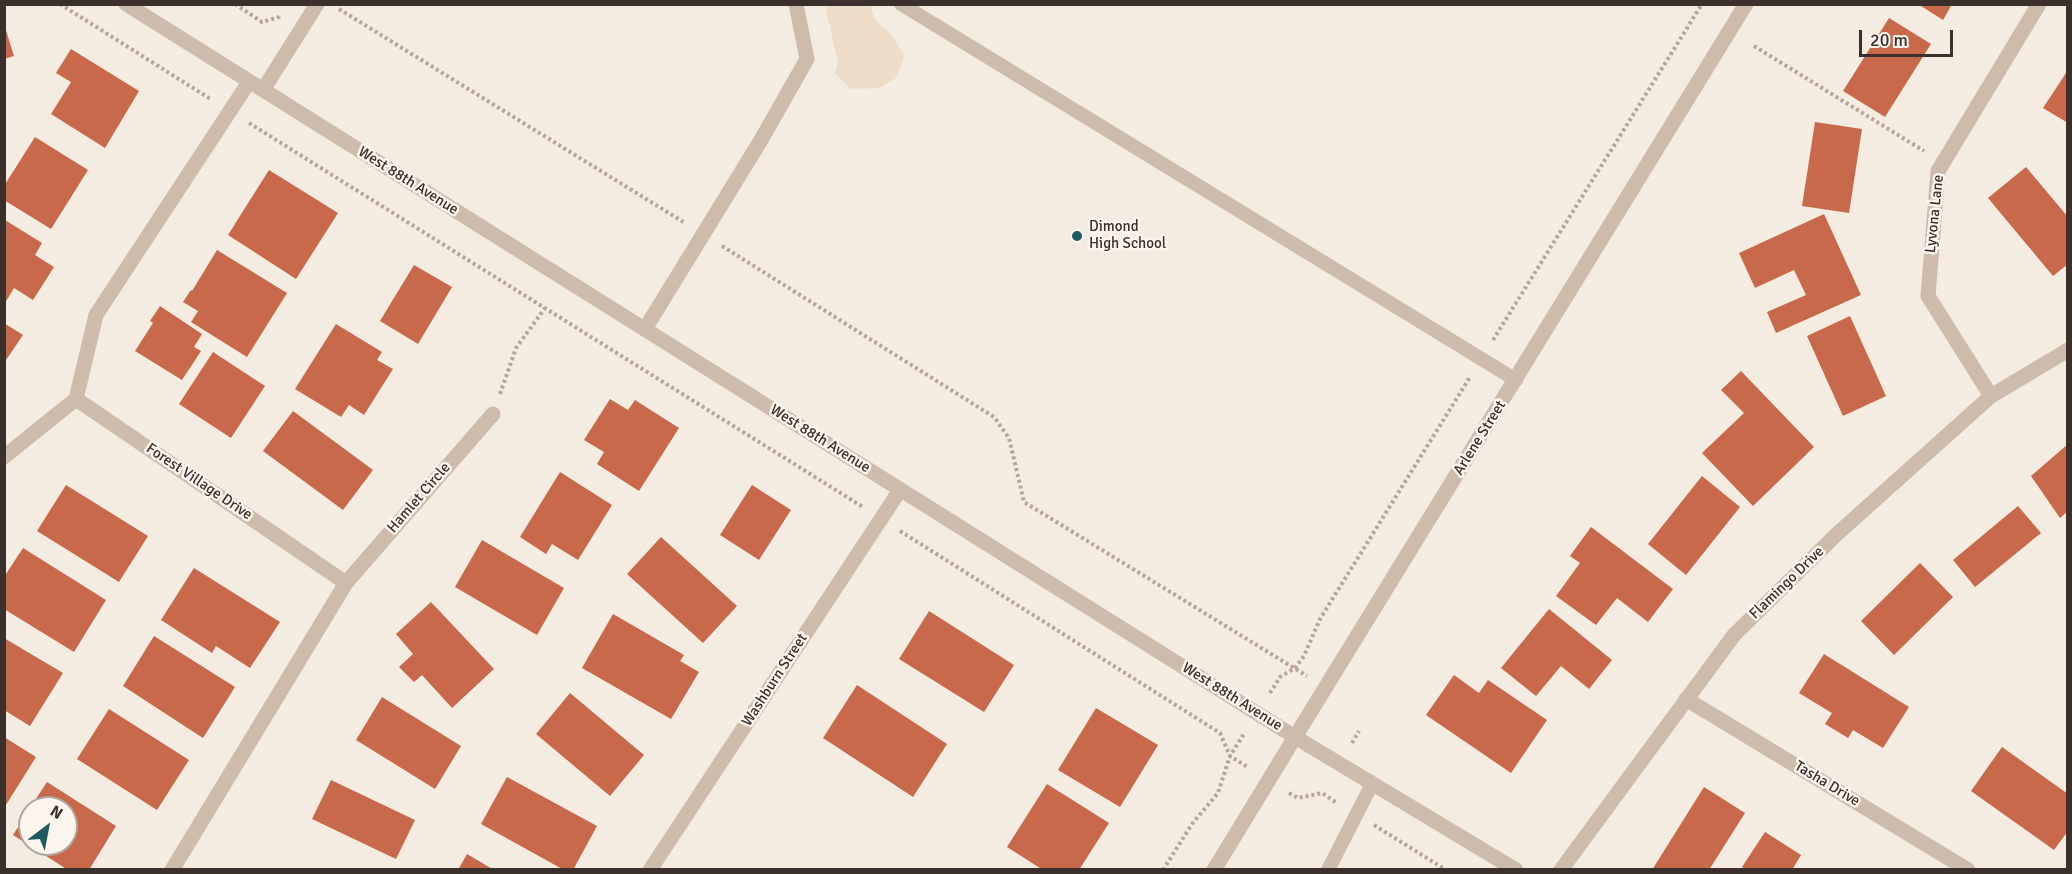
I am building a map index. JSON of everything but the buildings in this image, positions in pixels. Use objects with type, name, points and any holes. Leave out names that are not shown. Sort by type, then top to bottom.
[{"type":"street","name":"West 88th Avenue","points":[[126,4],[1295,737],[1516,870]]},
{"type":"street","points":[[263,90],[317,4]]},
{"type":"street","points":[[645,329],[761,140],[807,59],[796,4]]},
{"type":"street","name":"Arlene Street","points":[[1214,870],[1746,4]]},
{"type":"street","name":"Lyvona Lane","points":[[1991,396],[1928,296],[1938,171],[2039,4]]},
{"type":"street","points":[[4,457],[76,399],[96,315],[249,81]]},
{"type":"street","name":"Flamingo Drive","points":[[1561,870],[1734,635],[1838,534],[1991,396],[2067,350]]},
{"type":"street","name":"Forest Village Drive","points":[[76,399],[346,583]]},
{"type":"street","name":"Hamlet Circle","points":[[346,583],[493,414]]},
{"type":"street","name":"Washburn Street","points":[[650,870],[900,490]]},
{"type":"street","points":[[172,870],[346,583]]},
{"type":"street","name":"Tasha Drive","points":[[1686,699],[1968,870]]},
{"type":"lane","points":[[901,4],[1516,380]]},
{"type":"lane","points":[[1328,870],[1372,784]]},
{"type":"path","points":[[60,4],[1220,733],[1230,756],[1218,793],[1192,824],[1163,870]]},
{"type":"path","points":[[235,4],[262,22],[279,17],[283,11]]},
{"type":"path","points":[[330,4],[704,234],[994,417],[1010,438],[1024,502],[1295,668],[1304,656],[1320,619],[1702,4]]},
{"type":"path","points":[[1754,46],[1943,163]]},
{"type":"path","points":[[493,414],[516,348],[545,308]]},
{"type":"shaded area","points":[[825,5],[871,5],[874,19],[892,35],[904,56],[896,78],[879,88],[851,89],[835,73],[838,63]]},
{"type":"place","name":"Dimond High School","points":[[1077,236]]}]
